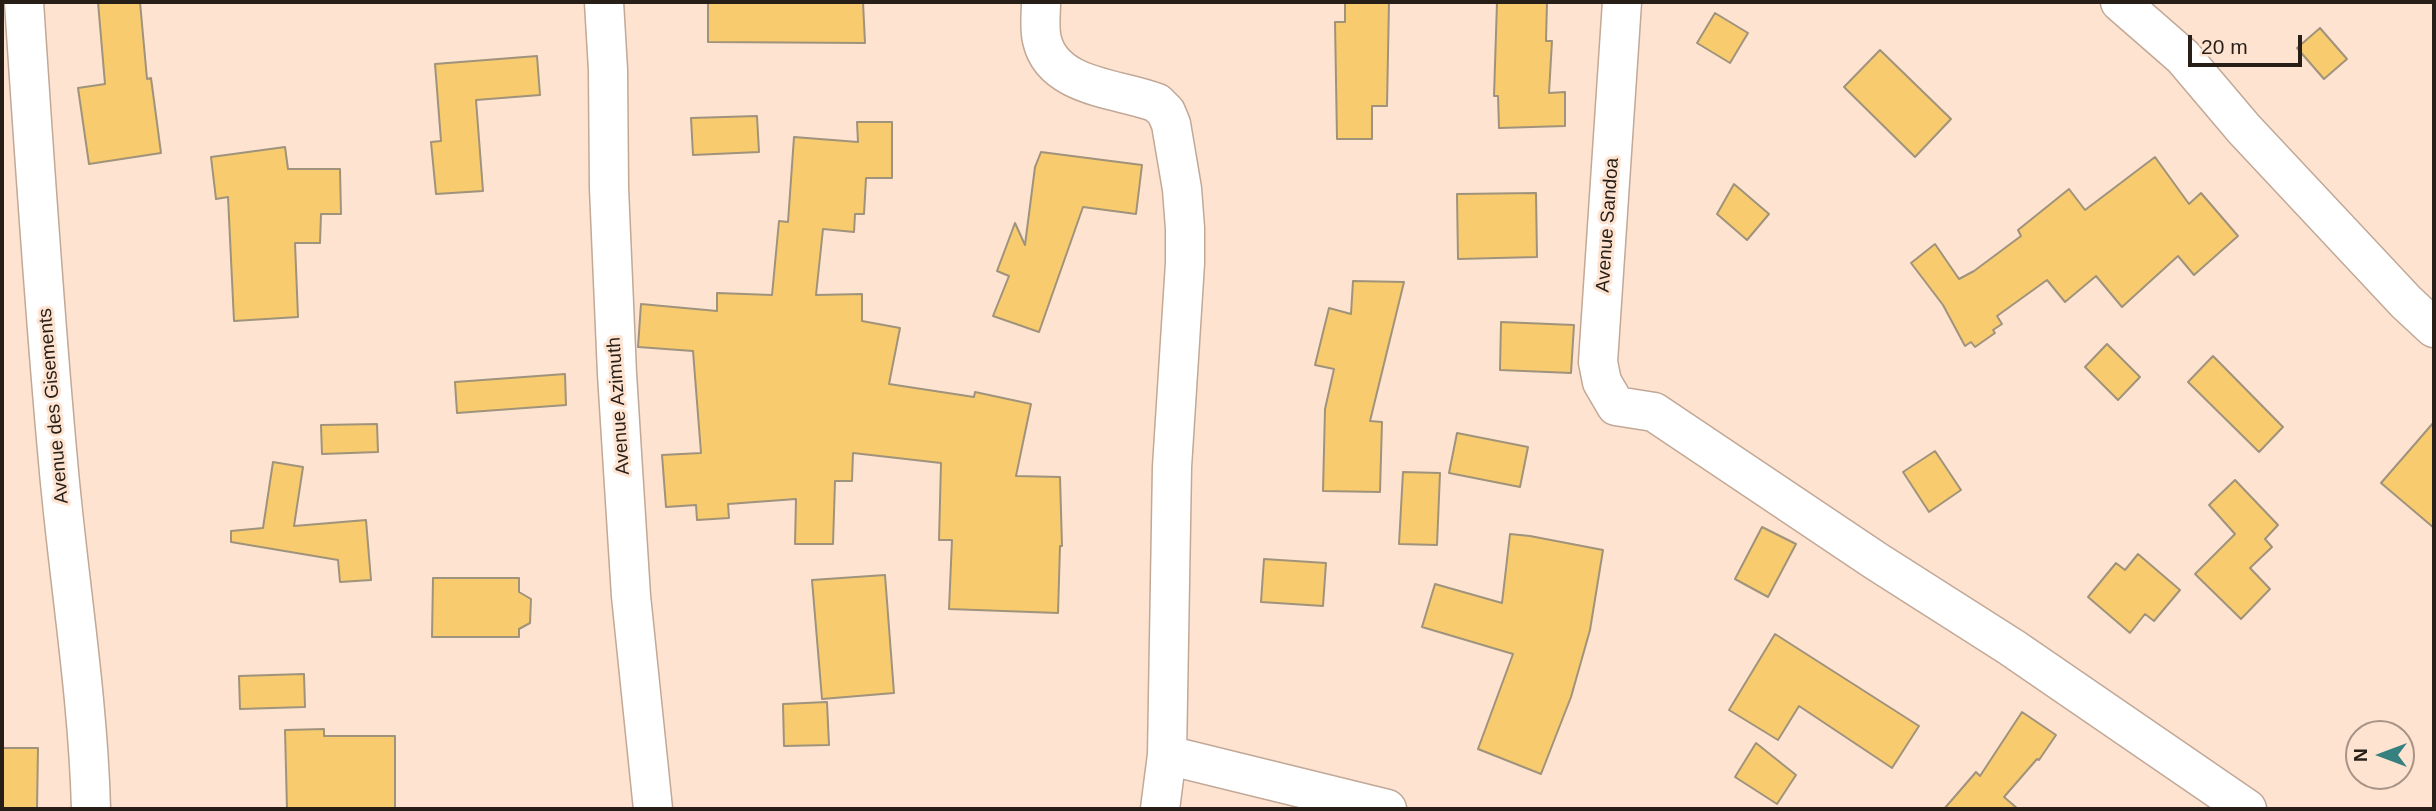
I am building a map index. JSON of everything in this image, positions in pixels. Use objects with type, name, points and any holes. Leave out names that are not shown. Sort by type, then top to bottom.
[{"type":"street","name":"Avenue des Gisements","points":[[24,2],[56,438],[79,640],[91,809]]},
{"type":"street","name":"Avenue Azimuth","points":[[604,2],[617,374],[631,596],[653,809]]},
{"type":"street","points":[[1041,2],[1041,37],[1050,61],[1070,77],[1157,103],[1166,112],[1182,189],[1185,263],[1172,467],[1167,755],[1160,809]]},
{"type":"street","name":"Avenue Sandoa","points":[[1622,2],[1598,362],[1602,382],[1616,406],[1654,412],[1865,554],[2011,647],[2247,809]]},
{"type":"street","points":[[2120,2],[2183,57],[2244,129],[2406,302],[2434,328]]},
{"type":"street","points":[[1167,755],[1387,809]]},
{"type":"building","points":[[98,2],[140,2],[147,79],[151,78],[161,153],[89,164],[78,88],[105,84]]},
{"type":"building","points":[[708,2],[863,2],[865,43],[708,42]]},
{"type":"building","points":[[1345,2],[1389,2],[1387,106],[1372,106],[1372,139],[1337,139],[1335,22],[1345,22]]},
{"type":"building","points":[[1497,2],[1547,2],[1546,41],[1552,41],[1549,93],[1565,92],[1565,126],[1499,128],[1498,96],[1494,96]]},
{"type":"building","points":[[1715,13],[1748,33],[1730,63],[1697,43]]},
{"type":"building","points":[[2320,28],[2347,59],[2324,79],[2297,48]]},
{"type":"building","points":[[1880,50],[1951,119],[1915,157],[1844,87]]},
{"type":"building","points":[[537,56],[540,95],[476,100],[483,191],[436,194],[431,142],[441,141],[435,64]]},
{"type":"building","points":[[757,116],[759,152],[693,155],[691,118]]},
{"type":"building","points":[[857,122],[892,122],[892,178],[866,178],[864,214],[855,214],[854,232],[823,229],[816,295],[862,294],[862,321],[900,328],[889,384],[974,397],[975,392],[1031,404],[1016,476],[1060,477],[1062,546],[1058,613],[949,609],[952,540],[939,540],[941,463],[853,453],[852,481],[835,481],[833,544],[795,544],[796,499],[728,504],[729,518],[697,520],[696,505],[666,507],[662,455],[701,453],[693,351],[638,347],[641,304],[717,311],[717,293],[772,295],[779,221],[788,222],[794,137],[858,142]]},
{"type":"building","points":[[285,147],[288,169],[340,169],[341,214],[321,214],[320,243],[295,243],[298,317],[234,321],[228,197],[216,199],[211,157]]},
{"type":"building","points":[[1041,152],[1142,165],[1136,214],[1083,207],[1039,332],[993,316],[1009,276],[997,271],[1015,223],[1025,245],[1035,167]]},
{"type":"building","points":[[2155,157],[2189,204],[2201,193],[2238,236],[2194,275],[2178,256],[2122,307],[2096,276],[2065,302],[2047,280],[1997,316],[2002,324],[1993,330],[1995,333],[1975,347],[1971,342],[1965,346],[1943,305],[1911,263],[1935,244],[1959,279],[2021,236],[2018,230],[2069,189],[2085,210]]},
{"type":"building","points":[[1734,184],[1769,214],[1747,240],[1717,214]]},
{"type":"building","points":[[1536,193],[1537,257],[1458,259],[1457,194]]},
{"type":"building","points":[[1353,281],[1404,282],[1370,421],[1382,422],[1380,492],[1323,491],[1325,409],[1334,369],[1315,365],[1329,308],[1351,314]]},
{"type":"building","points":[[1501,322],[1574,325],[1571,373],[1500,370]]},
{"type":"building","points":[[2107,344],[2140,377],[2118,400],[2085,367]]},
{"type":"building","points":[[2213,356],[2283,427],[2259,452],[2188,382]]},
{"type":"building","points":[[565,374],[566,405],[457,413],[455,382]]},
{"type":"building","points":[[2434,422],[2434,528],[2381,483]]},
{"type":"building","points":[[377,424],[378,452],[322,454],[321,425]]},
{"type":"building","points":[[1457,433],[1528,447],[1520,487],[1449,473]]},
{"type":"building","points":[[1935,451],[1961,490],[1929,512],[1903,472]]},
{"type":"building","points":[[273,462],[303,467],[294,526],[366,520],[371,580],[340,582],[338,560],[231,542],[231,531],[263,528]]},
{"type":"building","points":[[1403,472],[1440,473],[1437,545],[1399,544]]},
{"type":"building","points":[[2235,480],[2278,525],[2265,539],[2272,547],[2250,568],[2270,589],[2241,619],[2195,574],[2235,534],[2209,505]]},
{"type":"building","points":[[1762,527],[1796,544],[1768,597],[1735,579]]},
{"type":"building","points":[[1510,534],[1603,550],[1590,630],[1571,697],[1541,774],[1478,749],[1513,654],[1422,627],[1435,584],[1502,603]]},
{"type":"building","points":[[2138,554],[2180,590],[2154,621],[2145,614],[2130,633],[2088,597],[2116,563],[2125,570]]},
{"type":"building","points":[[1264,559],[1326,563],[1323,606],[1261,602]]},
{"type":"building","points":[[885,575],[894,693],[822,699],[812,580]]},
{"type":"building","points":[[433,578],[519,578],[519,592],[531,599],[530,623],[519,629],[519,637],[432,637]]},
{"type":"building","points":[[1775,634],[1919,726],[1892,768],[1799,706],[1778,740],[1729,710]]},
{"type":"building","points":[[304,674],[305,707],[240,709],[239,676]]},
{"type":"building","points":[[827,702],[829,745],[784,746],[783,704]]},
{"type":"building","points":[[2022,712],[2056,735],[2039,760],[2037,759],[2004,797],[2018,809],[1944,809],[1976,772],[1980,776]]},
{"type":"building","points":[[324,729],[324,736],[395,736],[395,809],[287,809],[285,730]]},
{"type":"building","points":[[1756,743],[1796,775],[1777,804],[1735,777]]},
{"type":"building","points":[[2,748],[38,748],[37,809],[2,809]]}]
